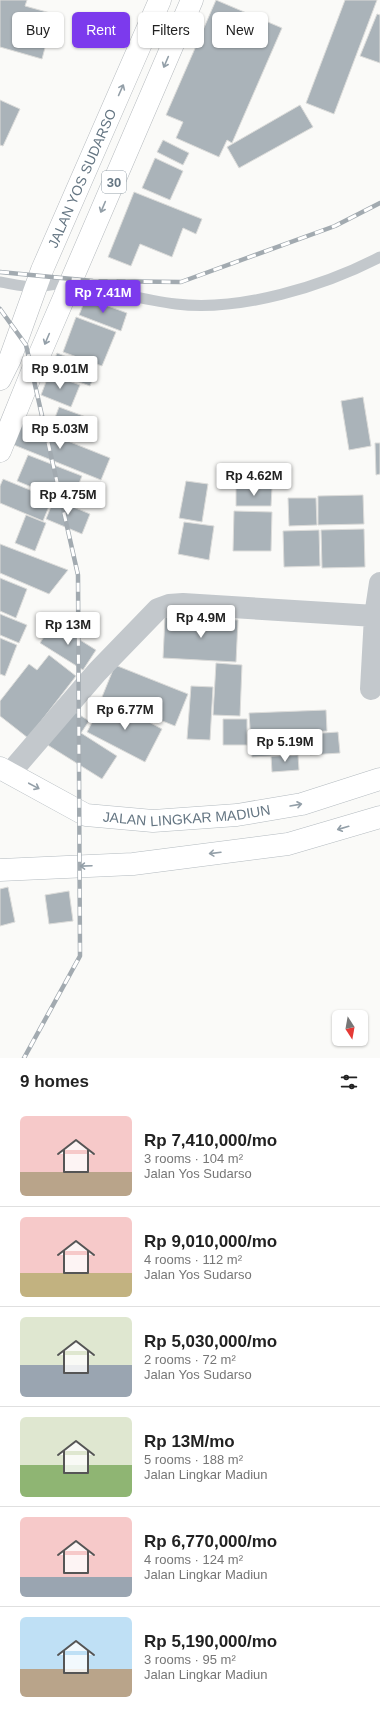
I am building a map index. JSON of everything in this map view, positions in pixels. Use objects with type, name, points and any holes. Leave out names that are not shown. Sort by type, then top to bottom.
[{"type":"main road","name":"JALAN YOS SUDARSO","points":[[5,364],[36,286],[160,0]]},
{"type":"main road","name":"30","points":[[0,451],[70,283],[192,0]]},
{"type":"main road","name":"30","points":[[0,379],[5,364]]},
{"type":"main road","name":"30","points":[[0,414],[36,365]]},
{"type":"main road","name":"JALAN LINGKAR MADIUN","points":[[5,770],[86,815],[153,821],[237,815],[302,804],[380,779]]},
{"type":"main road","points":[[0,870],[133,864],[288,844],[380,817]]},
{"type":"street","points":[[370,689],[375,616],[380,583]]},
{"type":"street","points":[[5,770],[158,609],[169,605],[184,604],[375,616]]},
{"type":"lane","points":[[0,282],[36,286],[70,283],[177,304],[210,305],[268,297],[321,283],[380,257]]},
{"type":"building","points":[[0,0],[27,0],[25,6],[47,12],[12,12],[12,48],[45,48],[42,59],[0,47]]},
{"type":"building","points":[[216,0],[244,12],[212,12],[212,48],[268,48],[268,22],[282,28],[232,143],[227,140],[219,157],[176,138],[183,122],[166,115],[195,48],[204,48],[204,28]]},
{"type":"building","points":[[345,0],[377,0],[334,114],[306,103]]},
{"type":"building","points":[[377,14],[380,15],[380,63],[360,56]]},
{"type":"building","points":[[0,100],[20,109],[3,146],[0,145]]},
{"type":"building","points":[[300,105],[313,127],[239,168],[227,147]]},
{"type":"building","points":[[163,140],[189,153],[183,165],[157,152]]},
{"type":"building","points":[[155,158],[183,171],[170,200],[142,188]]},
{"type":"building","points":[[134,192],[202,219],[196,234],[183,228],[172,257],[140,244],[131,266],[108,257]]},
{"type":"building","points":[[86,298],[127,313],[121,331],[79,315]]},
{"type":"building","points":[[76,317],[116,332],[102,366],[63,352]]},
{"type":"building","points":[[57,353],[97,369],[90,386],[50,371]]},
{"type":"building","points":[[49,374],[80,385],[71,407],[41,395]]},
{"type":"building","points":[[363,397],[371,446],[349,450],[341,401]]},
{"type":"building","points":[[59,407],[86,417],[76,441],[50,431]]},
{"type":"building","points":[[18,421],[110,458],[101,480],[9,443]]},
{"type":"building","points":[[375,443],[380,443],[380,474],[376,475]]},
{"type":"building","points":[[28,455],[82,476],[71,503],[17,481]]},
{"type":"building","points":[[3,479],[52,499],[43,521],[0,503],[0,486]]},
{"type":"building","points":[[186,481],[208,484],[202,522],[179,518]]},
{"type":"building","points":[[236,488],[272,488],[271,506],[236,506]]},
{"type":"building","points":[[363,495],[364,524],[318,525],[318,496]]},
{"type":"building","points":[[288,498],[316,498],[317,525],[289,526]]},
{"type":"building","points":[[54,499],[90,514],[82,534],[46,519]]},
{"type":"building","points":[[234,511],[272,512],[271,551],[233,551]]},
{"type":"building","points":[[26,515],[46,523],[35,551],[15,543]]},
{"type":"building","points":[[184,522],[214,526],[209,560],[178,554]]},
{"type":"building","points":[[364,529],[365,567],[322,568],[321,530]]},
{"type":"building","points":[[319,530],[320,566],[284,567],[283,531]]},
{"type":"building","points":[[0,544],[68,570],[49,594],[0,573]]},
{"type":"building","points":[[0,578],[27,589],[16,618],[0,611]]},
{"type":"building","points":[[0,614],[27,625],[19,643],[0,635]]},
{"type":"building","points":[[165,617],[238,620],[236,662],[163,658]]},
{"type":"building","points":[[53,623],[96,650],[83,670],[40,643]]},
{"type":"building","points":[[0,638],[17,645],[5,676],[0,674]]},
{"type":"building","points":[[49,655],[76,676],[28,738],[0,716],[0,701],[29,664],[37,670]]},
{"type":"building","points":[[216,663],[242,665],[240,716],[213,715]]},
{"type":"building","points":[[115,665],[188,694],[175,726],[102,697]]},
{"type":"building","points":[[191,686],[213,687],[210,740],[187,739]]},
{"type":"building","points":[[113,703],[162,729],[145,762],[87,732],[100,707],[109,712]]},
{"type":"building","points":[[69,708],[89,721],[81,733],[117,756],[102,779],[46,744]]},
{"type":"building","points":[[326,710],[327,731],[305,732],[306,754],[252,757],[249,713]]},
{"type":"building","points":[[223,719],[247,719],[247,745],[223,745]]},
{"type":"building","points":[[338,732],[340,753],[310,755],[308,734]]},
{"type":"building","points":[[298,755],[299,770],[272,772],[271,756]]},
{"type":"building","points":[[8,887],[15,922],[0,926],[0,889]]},
{"type":"building","points":[[69,891],[73,921],[49,924],[45,895]]},
{"type":"railway","points":[[0,272],[93,281],[181,282],[335,226],[380,203]]},
{"type":"railway","points":[[0,309],[26,345],[78,575],[80,956],[24,1058]]}]
